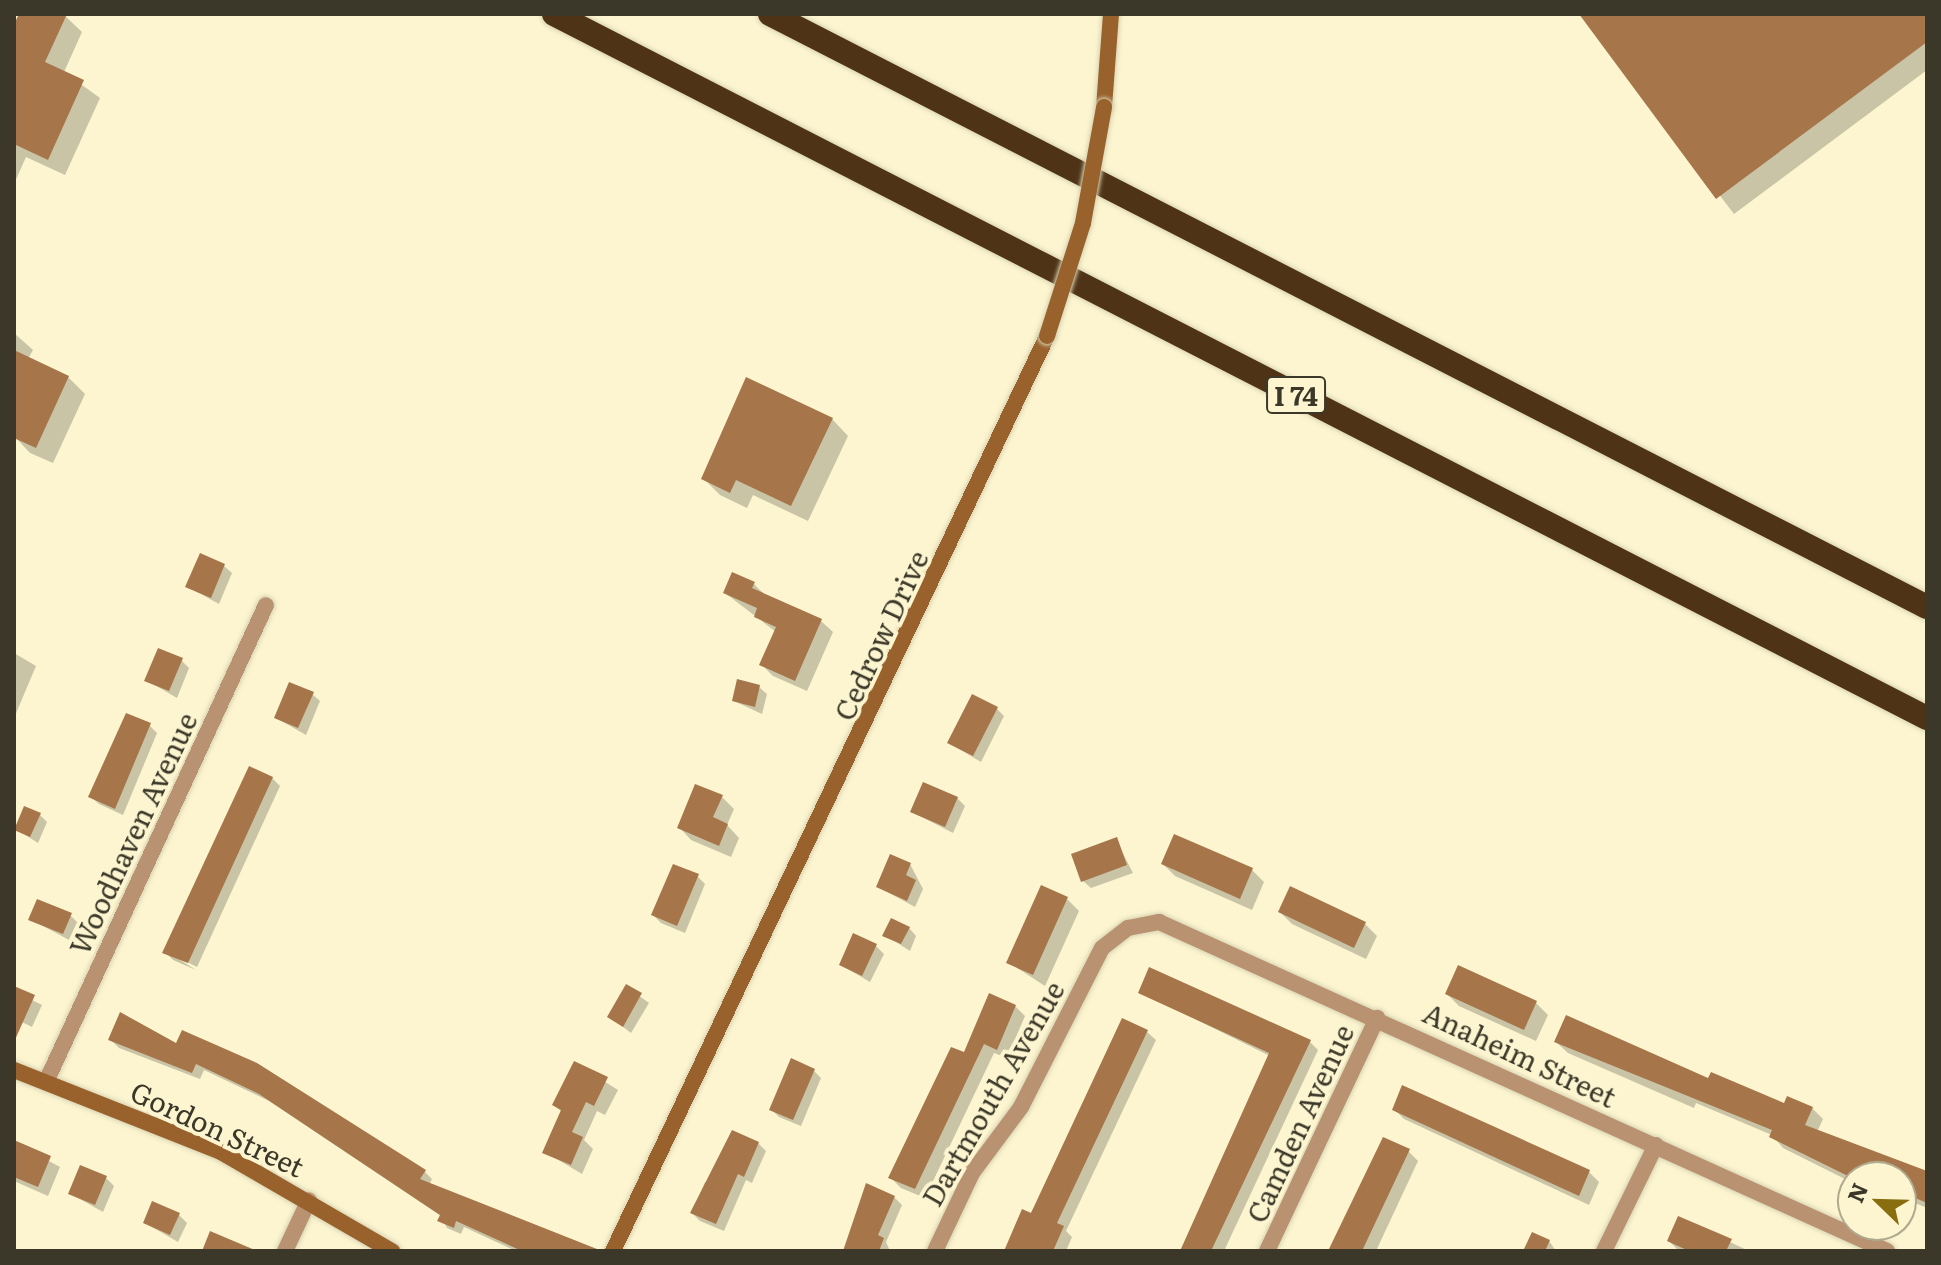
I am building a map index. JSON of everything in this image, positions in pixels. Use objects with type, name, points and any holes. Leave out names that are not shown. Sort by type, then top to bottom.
[{"type":"highway","name":"I 74","points":[[554,14],[1927,718]]},
{"type":"highway","points":[[770,14],[1927,607]]},
{"type":"street","name":"Cedrow Drive","points":[[613,1251],[1047,336],[1083,223],[1104,107],[1111,14]]},
{"type":"street","name":"Woodhaven Avenue","points":[[46,1082],[266,605]]},
{"type":"street","name":"Anaheim Street","points":[[1128,928],[1172,925],[1887,1251]]},
{"type":"street","name":"Dartmouth Avenue","points":[[935,1251],[972,1173],[1021,1107],[1102,948],[1128,928]]},
{"type":"street","name":"Camden Avenue","points":[[1267,1251],[1377,1018]]},
{"type":"street","name":"Gordon Street","points":[[14,1070],[221,1152],[309,1200],[392,1251]]},
{"type":"street","points":[[1604,1251],[1656,1145]]},
{"type":"street","points":[[285,1251],[309,1200]]},
{"type":"building","points":[[19,14],[67,14],[45,62],[84,80],[48,160],[14,144],[14,24]]},
{"type":"building","points":[[1579,14],[1927,14],[1927,42],[1716,199]]},
{"type":"building","points":[[14,350],[69,376],[36,448],[14,438]]},
{"type":"building","points":[[746,377],[833,418],[791,506],[736,480],[730,493],[701,479]]},
{"type":"building","points":[[200,553],[225,564],[211,598],[185,587]]},
{"type":"building","points":[[732,572],[755,582],[752,588],[822,619],[795,681],[759,665],[776,627],[754,617],[757,608],[723,593]]},
{"type":"building","points":[[158,648],[183,658],[169,691],[144,681]]},
{"type":"building","points":[[737,679],[760,685],[755,707],[732,701]]},
{"type":"building","points":[[289,682],[314,692],[298,728],[274,718]]},
{"type":"building","points":[[972,694],[998,707],[973,756],[947,743]]},
{"type":"building","points":[[126,713],[151,723],[115,809],[88,797]]},
{"type":"building","points":[[249,766],[273,777],[188,963],[162,953]]},
{"type":"building","points":[[923,782],[958,797],[945,827],[910,812]]},
{"type":"building","points":[[695,784],[723,795],[713,817],[728,824],[719,846],[677,828]]},
{"type":"building","points":[[24,806],[41,813],[30,837],[14,830]]},
{"type":"building","points":[[1174,834],[1253,868],[1240,899],[1161,864]]},
{"type":"building","points":[[1117,837],[1127,865],[1081,882],[1071,854]]},
{"type":"building","points":[[890,854],[911,863],[906,875],[916,880],[907,901],[876,887]]},
{"type":"building","points":[[673,864],[699,874],[677,926],[651,915]]},
{"type":"building","points":[[1041,885],[1068,897],[1033,975],[1006,963]]},
{"type":"building","points":[[1290,886],[1366,922],[1354,948],[1278,912]]},
{"type":"building","points":[[37,899],[72,913],[63,934],[28,920]]},
{"type":"building","points":[[891,918],[910,927],[901,944],[882,936]]},
{"type":"building","points":[[853,933],[877,944],[862,976],[839,965]]},
{"type":"building","points":[[1458,965],[1537,1001],[1524,1030],[1445,994]]},
{"type":"building","points":[[1149,967],[1311,1040],[1211,1251],[1180,1251],[1269,1053],[1138,993]]},
{"type":"building","points":[[626,984],[642,993],[623,1027],[607,1017]]},
{"type":"building","points":[[14,986],[35,995],[14,1042]]},
{"type":"building","points":[[989,993],[1016,1005],[997,1050],[984,1044],[915,1189],[888,1178],[951,1047],[964,1052]]},
{"type":"building","points":[[120,1012],[176,1043],[182,1030],[257,1063],[426,1170],[420,1179],[602,1251],[522,1251],[456,1221],[454,1228],[437,1221],[440,1215],[259,1094],[196,1064],[192,1073],[108,1040]]},
{"type":"building","points":[[1566,1015],[1708,1078],[1711,1072],[1784,1103],[1787,1096],[1813,1107],[1805,1125],[1900,1161],[1837,1161],[1837,1171],[1769,1137],[1772,1130],[1554,1042]]},
{"type":"building","points":[[1122,1018],[1148,1030],[1057,1223],[1064,1226],[1053,1251],[1004,1251],[1022,1209],[1031,1213]]},
{"type":"building","points":[[791,1058],[815,1069],[793,1120],[769,1110]]},
{"type":"building","points":[[574,1061],[608,1077],[594,1106],[586,1102],[572,1132],[583,1137],[571,1165],[542,1153],[561,1110],[552,1105]]},
{"type":"building","points":[[1402,1085],[1590,1170],[1579,1196],[1392,1110]]},
{"type":"building","points":[[732,1130],[759,1142],[744,1177],[738,1174],[716,1224],[690,1213]]},
{"type":"building","points":[[1383,1137],[1410,1149],[1362,1251],[1328,1251]]},
{"type":"building","points":[[14,1140],[51,1156],[38,1187],[14,1177]]},
{"type":"building","points":[[80,1165],[107,1176],[95,1205],[68,1194]]},
{"type":"building","points":[[1917,1167],[1927,1171],[1927,1203],[1917,1199]]},
{"type":"building","points":[[866,1183],[895,1196],[878,1235],[884,1238],[879,1251],[843,1251]]},
{"type":"building","points":[[152,1201],[180,1213],[170,1235],[143,1223]]},
{"type":"building","points":[[1678,1216],[1732,1239],[1726,1251],[1689,1251],[1667,1241]]},
{"type":"building","points":[[210,1231],[257,1251],[202,1251]]},
{"type":"building","points":[[1532,1232],[1550,1240],[1545,1251],[1523,1251]]}]
